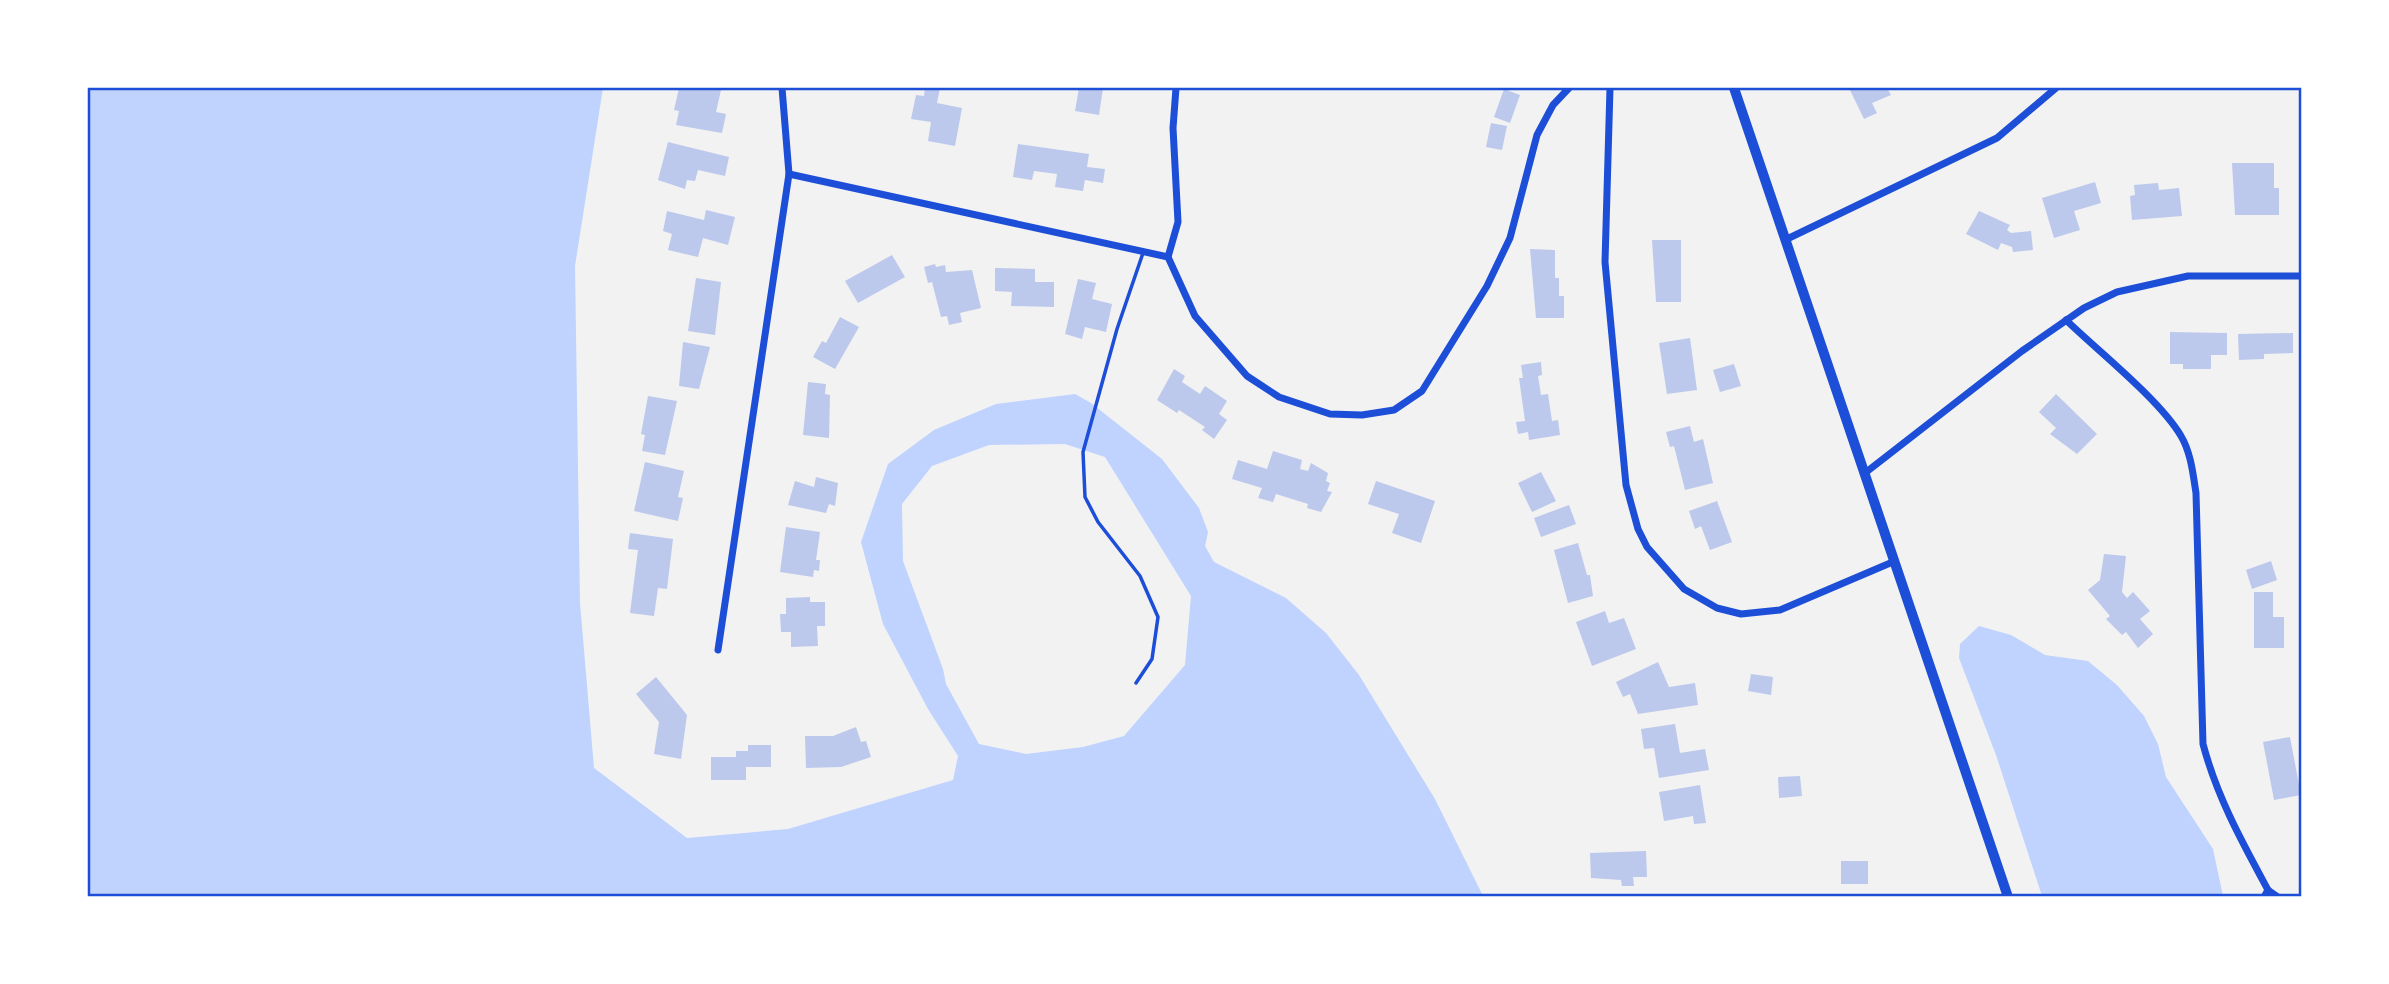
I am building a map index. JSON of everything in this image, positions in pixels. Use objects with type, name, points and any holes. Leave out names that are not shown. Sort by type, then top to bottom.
[{"type":"street","points":[[718,650],[789,174],[782,88]]},
{"type":"street","points":[[1176,88],[1174,128],[1178,222],[1168,257],[1195,316],[1247,376],[1279,397],[1330,414],[1362,415],[1394,410],[1422,391],[1487,286],[1510,238],[1537,135],[1553,105],[1569,88]]},
{"type":"street","points":[[1610,88],[1605,262],[1626,485],[1638,530],[1647,547],[1684,589],[1717,608],[1741,614],[1780,610],[1895,561]]},
{"type":"street","points":[[1734,88],[2008,897]]},
{"type":"street","points":[[1787,239],[1997,138],[2056,88]]},
{"type":"street","points":[[789,174],[1168,257]]},
{"type":"street","points":[[1866,473],[2022,351],[2084,308],[2117,292],[2188,276],[2301,275]]},
{"type":"street","points":[[2066,320],[2158,408],[2181,436],[2189,454],[2196,493],[2203,744],[2212,779],[2266,893],[2278,897]]},
{"type":"lane","points":[[1136,684],[1152,659],[1158,617],[1140,576],[1098,522],[1085,497],[1083,452],[1117,329],[1143,253]]},
{"type":"water","points":[[88,88],[603,88],[575,266],[580,603],[594,768],[687,838],[788,829],[953,780],[958,756],[928,709],[883,624],[861,542],[888,464],[934,430],[996,404],[1075,394],[1091,403],[1162,459],[1199,508],[1208,532],[1205,546],[1214,562],[1286,598],[1326,633],[1359,675],[1435,799],[1483,896],[88,896]],"holes":[[[1065,444],[1105,457],[1191,596],[1185,665],[1124,736],[1083,747],[1026,754],[979,744],[946,684],[943,669],[903,561],[902,504],[932,466],[989,445]]]},
{"type":"water","points":[[1979,626],[2011,635],[2045,655],[2088,661],[2117,685],[2144,716],[2158,744],[2166,777],[2213,849],[2223,896],[2042,896],[1996,755],[1959,658],[1960,644]]},
{"type":"building","points":[[679,88],[721,90],[716,112],[726,114],[722,133],[676,125],[679,111],[674,110]]},
{"type":"building","points":[[925,88],[940,88],[937,103],[962,108],[955,146],[928,141],[931,122],[911,119],[916,95],[924,96]]},
{"type":"building","points":[[1079,88],[1103,88],[1099,115],[1075,111]]},
{"type":"building","points":[[1849,88],[1887,88],[1891,95],[1872,103],[1877,113],[1864,119]]},
{"type":"building","points":[[1504,89],[1520,95],[1510,123],[1494,117]]},
{"type":"building","points":[[1491,123],[1507,126],[1502,150],[1486,147]]},
{"type":"building","points":[[668,142],[729,157],[725,176],[698,170],[695,181],[687,180],[685,189],[658,180]]},
{"type":"building","points":[[1018,144],[1089,154],[1087,167],[1105,169],[1103,183],[1085,180],[1083,191],[1055,187],[1057,174],[1034,171],[1032,180],[1013,177]]},
{"type":"building","points":[[2232,163],[2274,163],[2274,188],[2279,188],[2279,215],[2235,215]]},
{"type":"building","points":[[2095,182],[2101,203],[2074,211],[2080,230],[2054,238],[2042,198]]},
{"type":"building","points":[[2158,183],[2159,190],[2179,188],[2182,216],[2132,220],[2130,196],[2135,195],[2134,185]]},
{"type":"building","points":[[706,210],[735,217],[728,245],[703,238],[698,257],[668,250],[672,234],[663,231],[667,211],[704,220]]},
{"type":"building","points":[[1979,211],[2010,225],[2007,230],[2011,233],[2031,231],[2033,250],[2013,252],[2012,247],[2001,243],[1998,250],[1966,234]]},
{"type":"building","points":[[1652,240],[1681,240],[1681,302],[1656,302]]},
{"type":"building","points":[[1530,249],[1555,250],[1555,278],[1559,278],[1559,296],[1564,296],[1564,318],[1536,318]]},
{"type":"building","points":[[892,255],[905,277],[858,303],[845,281]]},
{"type":"building","points":[[935,264],[936,267],[945,265],[946,272],[972,270],[981,308],[960,313],[962,322],[949,325],[947,316],[941,317],[932,282],[928,283],[924,267]]},
{"type":"building","points":[[995,268],[1035,269],[1035,282],[1054,282],[1054,307],[1011,306],[1012,292],[995,291]]},
{"type":"building","points":[[696,278],[721,282],[715,335],[688,331]]},
{"type":"building","points":[[1078,279],[1096,283],[1092,299],[1112,304],[1106,332],[1085,327],[1082,339],[1065,334]]},
{"type":"building","points":[[840,317],[859,327],[835,369],[813,357],[822,341],[826,343]]},
{"type":"building","points":[[2170,332],[2227,333],[2227,355],[2211,355],[2211,369],[2183,369],[2183,364],[2170,364]]},
{"type":"building","points":[[2293,333],[2293,353],[2264,354],[2264,359],[2239,360],[2238,334]]},
{"type":"building","points":[[1690,338],[1697,390],[1667,394],[1659,343]]},
{"type":"building","points":[[683,342],[710,347],[699,389],[679,386]]},
{"type":"building","points":[[1541,362],[1542,375],[1538,376],[1541,395],[1548,394],[1552,421],[1558,420],[1560,435],[1529,440],[1528,432],[1518,434],[1516,422],[1525,421],[1519,378],[1523,378],[1521,365]]},
{"type":"building","points":[[1734,364],[1741,386],[1720,392],[1713,370]]},
{"type":"building","points":[[1174,369],[1185,376],[1182,382],[1200,394],[1205,386],[1227,401],[1219,414],[1227,420],[1214,439],[1202,430],[1205,427],[1157,400]]},
{"type":"building","points":[[808,382],[826,384],[825,394],[830,395],[829,438],[803,435]]},
{"type":"building","points":[[2056,394],[2097,434],[2077,454],[2050,434],[2056,428],[2039,412]]},
{"type":"building","points":[[648,396],[677,401],[665,455],[642,451],[645,435],[641,434]]},
{"type":"building","points":[[1690,426],[1694,442],[1703,439],[1713,483],[1685,490],[1674,446],[1670,447],[1666,432]]},
{"type":"building","points":[[1273,451],[1302,460],[1300,469],[1308,471],[1311,463],[1328,473],[1326,481],[1330,483],[1327,491],[1332,492],[1321,512],[1307,508],[1308,504],[1276,494],[1273,502],[1258,498],[1262,488],[1232,479],[1238,460],[1267,469]]},
{"type":"building","points":[[645,462],[684,471],[678,497],[683,498],[678,521],[634,511]]},
{"type":"building","points":[[1541,472],[1556,501],[1532,512],[1518,483]]},
{"type":"building","points":[[816,477],[838,483],[835,506],[829,504],[826,513],[788,505],[795,481],[814,487]]},
{"type":"building","points":[[1376,481],[1435,501],[1421,543],[1392,533],[1399,514],[1368,504]]},
{"type":"building","points":[[1717,501],[1732,542],[1710,550],[1701,526],[1695,529],[1689,511]]},
{"type":"building","points":[[1569,505],[1576,524],[1541,537],[1534,518]]},
{"type":"building","points":[[786,527],[820,532],[816,560],[820,560],[819,571],[814,570],[813,577],[780,572]]},
{"type":"building","points":[[630,533],[673,539],[667,589],[658,588],[654,616],[630,613],[638,550],[628,549]]},
{"type":"building","points":[[1578,543],[1587,575],[1590,575],[1593,596],[1568,603],[1554,550]]},
{"type":"building","points":[[2104,554],[2126,556],[2122,592],[2127,598],[2133,592],[2150,611],[2140,619],[2153,634],[2138,648],[2126,632],[2122,635],[2106,619],[2110,616],[2088,590],[2100,580]]},
{"type":"building","points":[[2271,561],[2277,580],[2252,589],[2246,570]]},
{"type":"building","points":[[2254,592],[2273,592],[2273,617],[2284,617],[2284,648],[2254,648]]},
{"type":"building","points":[[810,597],[810,602],[825,602],[825,626],[817,626],[818,646],[791,647],[791,632],[781,632],[780,614],[786,614],[786,598]]},
{"type":"building","points":[[1605,611],[1609,623],[1624,618],[1636,649],[1592,666],[1576,622]]},
{"type":"building","points":[[1658,662],[1669,687],[1695,683],[1698,705],[1638,714],[1630,694],[1623,697],[1616,682]]},
{"type":"building","points":[[1751,674],[1773,677],[1771,695],[1748,691]]},
{"type":"building","points":[[656,677],[687,715],[681,759],[654,754],[659,722],[636,694]]},
{"type":"building","points":[[1675,724],[1680,753],[1705,749],[1709,770],[1659,778],[1654,748],[1644,749],[1641,729]]},
{"type":"building","points":[[856,727],[861,742],[866,741],[871,757],[841,767],[806,768],[805,736],[833,736]]},
{"type":"building","points":[[2290,737],[2301,795],[2274,800],[2263,742]]},
{"type":"building","points":[[748,745],[771,745],[771,767],[746,767],[746,780],[711,780],[711,757],[736,757],[736,751],[748,751]]},
{"type":"building","points":[[1800,776],[1802,796],[1779,798],[1778,777]]},
{"type":"building","points":[[1700,785],[1706,823],[1694,824],[1693,816],[1664,821],[1659,792]]},
{"type":"building","points":[[1646,851],[1647,877],[1633,877],[1634,886],[1622,886],[1621,880],[1591,878],[1590,853]]},
{"type":"building","points":[[1841,861],[1868,861],[1868,884],[1841,884]]}]
